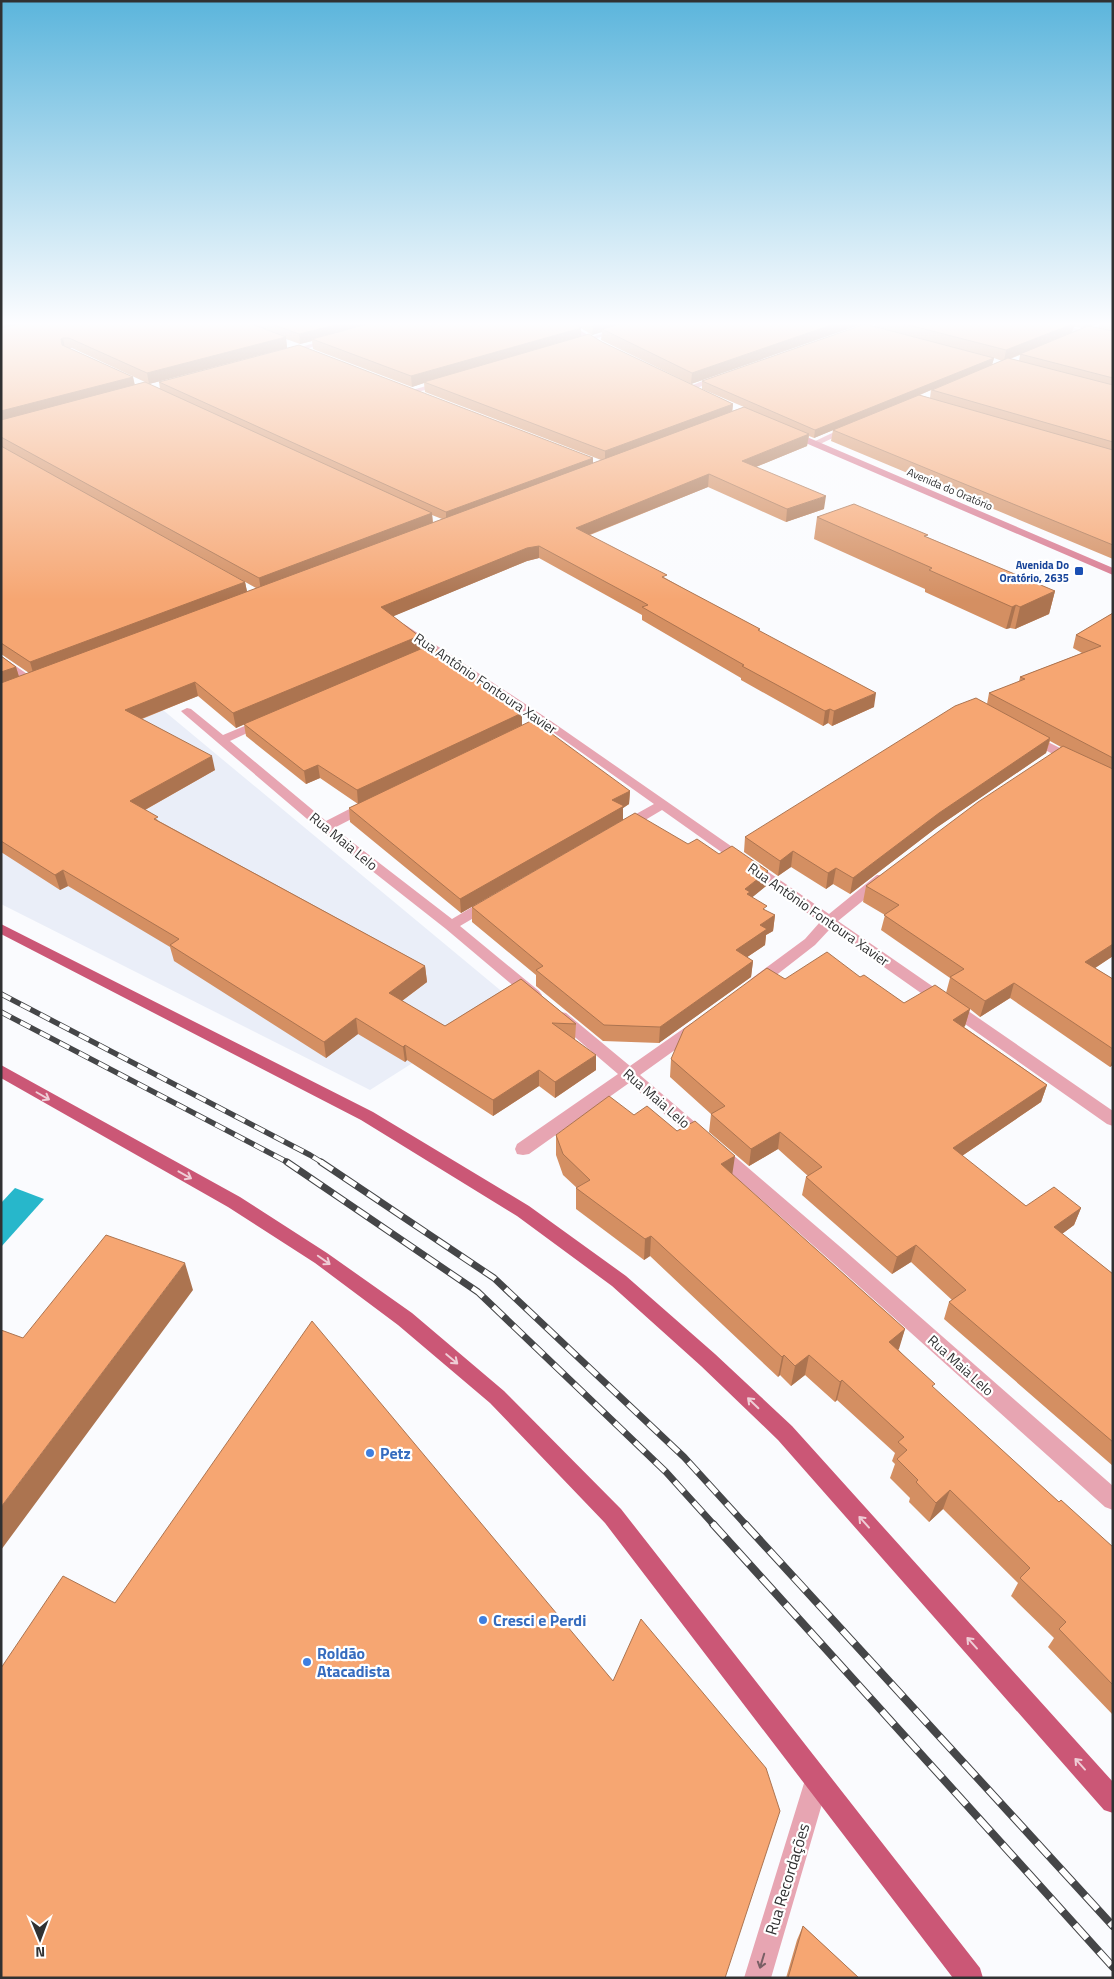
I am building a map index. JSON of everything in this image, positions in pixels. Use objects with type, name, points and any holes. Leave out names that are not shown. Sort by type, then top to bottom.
[{"type":"main road","name":"Avenida do Oratório","points":[[780,428],[1113,572]]},
{"type":"main road","points":[[1,928],[367,1116],[523,1211],[618,1280],[708,1360],[785,1433],[1113,1800]]},
{"type":"main road","points":[[1,1071],[234,1202],[322,1258],[405,1319],[497,1397],[612,1516],[970,1978]]},
{"type":"street","points":[[815,443],[861,424]]},
{"type":"street","name":"Rua Antônio Fontoura Xavier","points":[[400,624],[432,651],[544,721],[1113,1120]]},
{"type":"street","points":[[1,659],[36,680],[17,688]]},
{"type":"street","name":"Rua Maia Lelo","points":[[187,711],[325,827],[452,926],[630,1074],[1113,1500]]},
{"type":"street","points":[[221,740],[275,717]]},
{"type":"street","points":[[528,727],[544,721]]},
{"type":"street","points":[[1015,729],[1082,765]]},
{"type":"street","points":[[1044,762],[1059,752]]},
{"type":"street","points":[[325,827],[376,801]]},
{"type":"street","points":[[614,832],[662,805]]},
{"type":"street","points":[[743,992],[810,942],[829,921],[891,871]]},
{"type":"street","points":[[452,926],[498,898]]},
{"type":"street","points":[[523,1149],[705,1021]]},
{"type":"street","name":"Rua Recordações","points":[[757,1978],[816,1780]]},
{"type":"shaded area","points":[[163,710],[512,1000],[370,1090],[1,904],[1,777]]},
{"type":"water","points":[[15,1188],[44,1199],[1,1247],[1,1203]]},
{"type":"building","points":[[19,415],[218,415],[432,513],[259,578],[1,437],[1,420]]},
{"type":"building","points":[[233,415],[482,415],[593,458],[446,512]]},
{"type":"building","points":[[511,415],[702,415],[605,451]]},
{"type":"building","points":[[722,415],[764,415],[809,434],[742,461],[826,496],[787,509],[709,474],[576,528],[667,575],[662,577],[876,693],[834,711],[830,709],[825,711],[742,666],[744,665],[642,607],[648,605],[643,602],[539,546],[527,548],[381,607],[419,636],[233,713],[195,682],[125,710],[212,756],[130,801],[158,817],[154,819],[425,966],[389,993],[445,1026],[521,979],[576,1024],[552,1023],[596,1055],[555,1082],[539,1070],[493,1100],[405,1045],[403,1047],[356,1018],[324,1042],[170,945],[179,939],[63,870],[55,875],[1,841],[1,683]]},
{"type":"building","points":[[781,415],[851,415],[815,430]]},
{"type":"building","points":[[869,415],[991,415],[1113,450],[1113,545],[833,430]]},
{"type":"building","points":[[1020,415],[1113,415],[1113,442]]},
{"type":"building","points":[[1,446],[245,582],[30,662],[1,643]]},
{"type":"building","points":[[854,504],[928,535],[924,536],[1055,591],[1020,607],[1016,605],[1012,607],[929,570],[932,568],[817,517]]},
{"type":"building","points":[[1113,613],[1113,758],[989,693],[1025,679],[1020,677],[1101,646],[1076,635]]},
{"type":"building","points":[[430,645],[522,713],[357,790],[318,765],[304,771],[244,724]]},
{"type":"building","points":[[1,656],[16,667],[1,672]]},
{"type":"building","points":[[976,698],[1050,738],[939,813],[853,878],[836,868],[828,873],[793,851],[780,861],[745,837],[955,706]]},
{"type":"building","points":[[533,720],[630,791],[612,800],[624,806],[460,899],[349,808]]},
{"type":"building","points":[[1063,746],[1113,769],[1113,944],[1085,962],[1113,979],[1113,1049],[1014,983],[985,1001],[950,977],[964,969],[884,915],[899,905],[866,886],[978,802]]},
{"type":"building","points":[[635,813],[688,844],[697,839],[719,854],[732,846],[768,871],[745,889],[750,892],[747,894],[767,906],[763,909],[775,915],[760,925],[767,929],[736,950],[753,961],[660,1027],[604,1025],[536,970],[543,966],[472,907]]},
{"type":"building","points":[[827,952],[860,977],[864,975],[904,1003],[935,985],[970,1009],[953,1020],[1047,1085],[953,1148],[1026,1206],[1054,1187],[1081,1208],[1054,1227],[1113,1274],[1113,1442],[949,1302],[966,1290],[916,1245],[897,1257],[806,1177],[822,1167],[780,1132],[751,1149],[711,1114],[725,1106],[671,1059],[684,1029],[767,968],[785,979]]},
{"type":"building","points":[[609,1096],[634,1115],[647,1106],[677,1131],[695,1121],[735,1156],[721,1164],[905,1329],[889,1342],[935,1384],[932,1386],[1059,1502],[1061,1500],[1113,1547],[1113,1685],[1059,1629],[1066,1622],[1020,1578],[1030,1568],[950,1490],[936,1503],[916,1482],[918,1480],[897,1459],[907,1450],[898,1442],[904,1437],[842,1380],[840,1382],[809,1355],[795,1366],[784,1355],[782,1357],[651,1236],[645,1239],[576,1188],[590,1180],[563,1154],[556,1135]]},
{"type":"building","points":[[106,1235],[185,1263],[1,1507],[1,1330],[23,1338]]},
{"type":"building","name":"Roldão Atacadista","points":[[312,1321],[613,1681],[641,1619],[766,1768],[780,1811],[725,1978],[1,1978],[1,1668],[63,1576],[115,1603]]},
{"type":"building","points":[[803,1926],[859,1978],[788,1978]]},
{"type":"railway","points":[[1,994],[323,1163]]},
{"type":"railway","points":[[1,1012],[289,1163]]},
{"type":"railway","points":[[287,1162],[478,1292],[666,1472],[714,1525]]},
{"type":"railway","points":[[321,1162],[494,1278],[684,1457],[746,1525]]},
{"type":"railway","points":[[713,1524],[1113,1967]]},
{"type":"railway","points":[[745,1524],[1113,1926]]},
{"type":"place","name":"Avenida Do Oratório, 2635","points":[[1079,571]]},
{"type":"place","name":"Petz","points":[[370,1453]]},
{"type":"place","name":"Cresci e Perdi","points":[[483,1620]]},
{"type":"place","name":"Roldão Atacadista","points":[[307,1662]]}]
